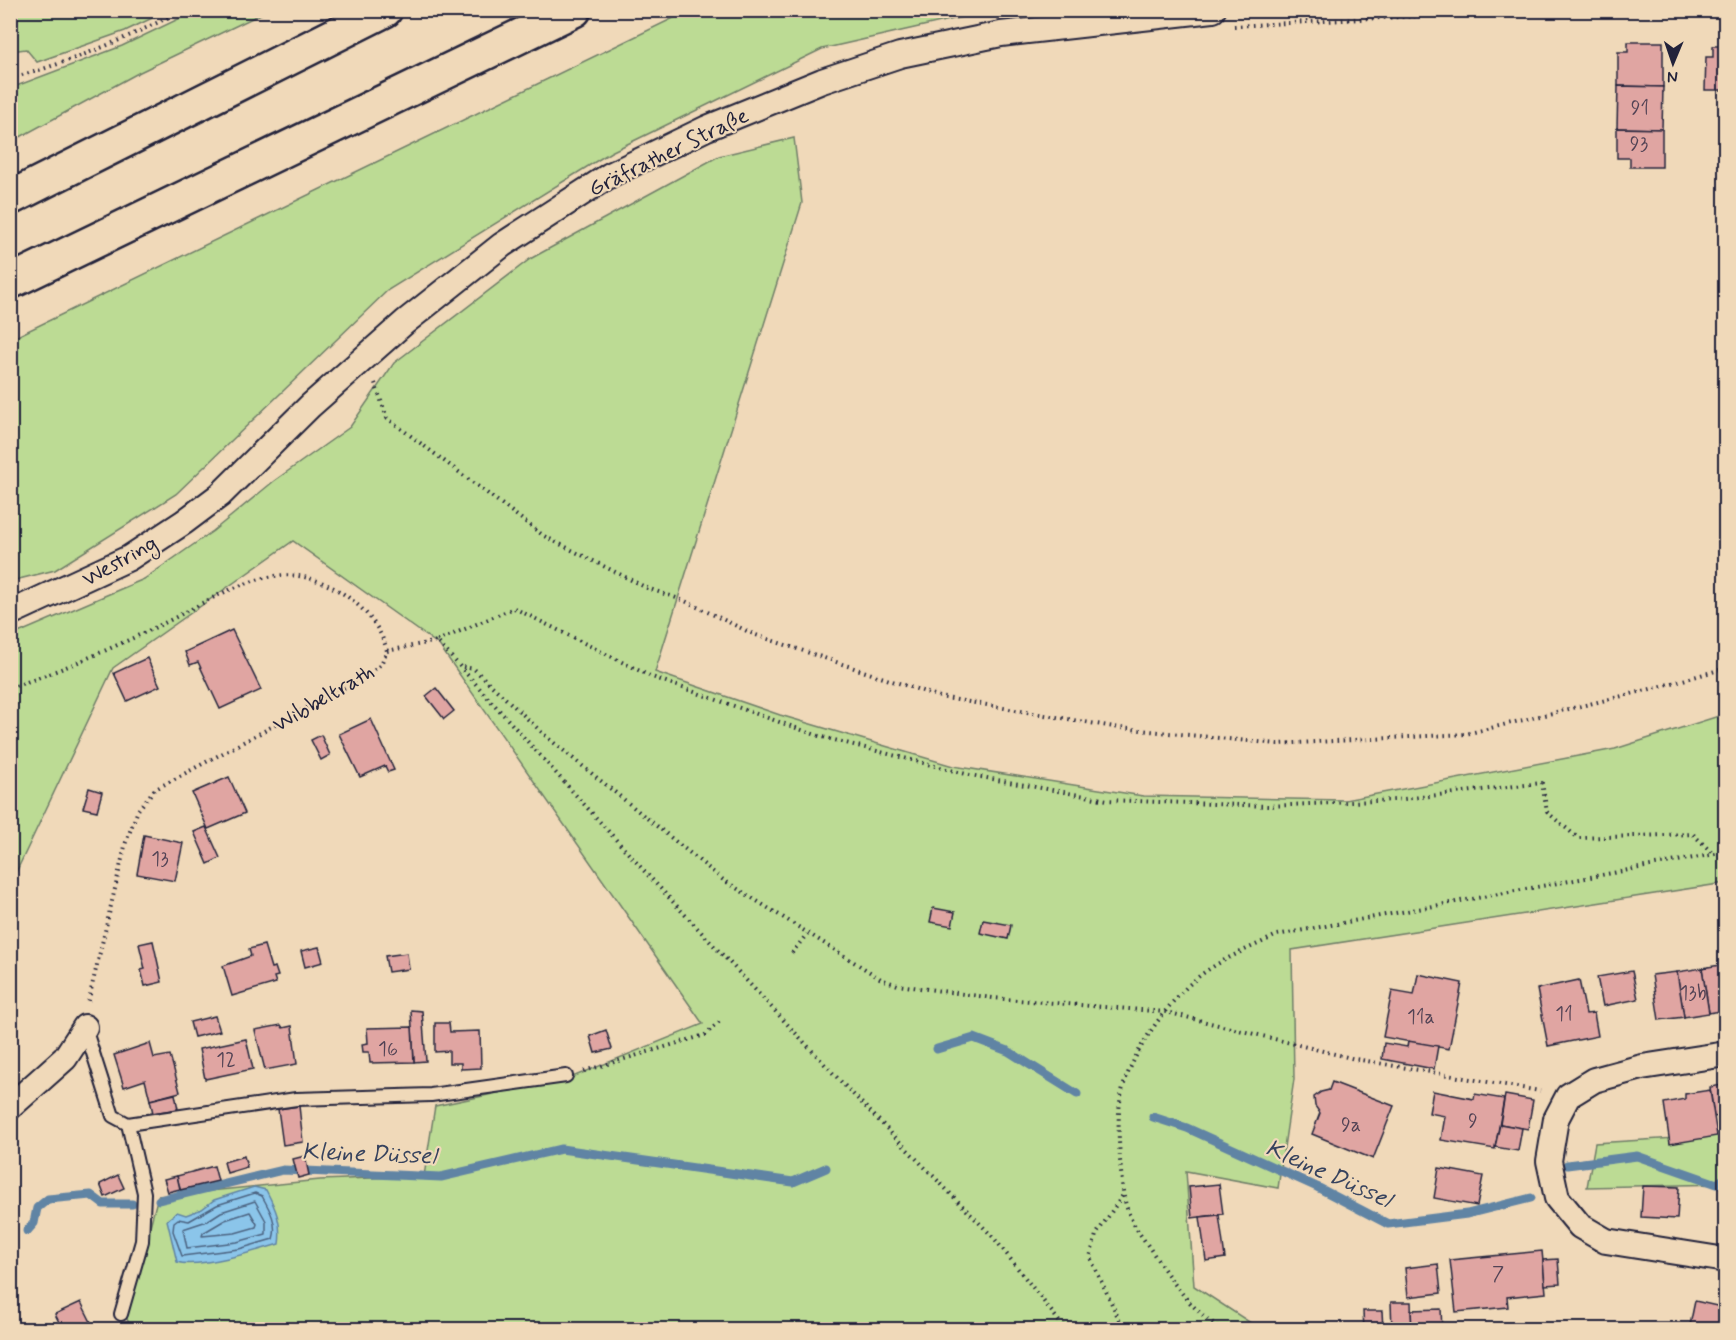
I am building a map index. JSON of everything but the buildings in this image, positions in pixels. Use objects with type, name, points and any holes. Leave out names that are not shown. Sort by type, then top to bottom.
[{"type":"highway","points":[[10,198],[385,10]]},
{"type":"highway","points":[[10,282],[574,10]]},
{"type":"street","name":"Gräfrather Straße","points":[[220,495],[310,406],[405,322],[502,244],[610,175],[707,128],[822,81],[900,55],[1001,34],[1218,19]]},
{"type":"street","name":"Westring","points":[[10,613],[129,558],[220,495]]},
{"type":"street","points":[[10,1107],[65,1058],[85,1027]]},
{"type":"street","points":[[1725,1054],[1642,1066],[1594,1080],[1568,1096],[1556,1119],[1549,1161],[1557,1198],[1580,1226],[1606,1241],[1725,1260]]},
{"type":"lane","points":[[85,1027],[113,1116],[128,1124],[296,1099],[431,1095],[566,1076]]},
{"type":"lane","points":[[121,1314],[142,1231],[144,1193],[128,1124]]},
{"type":"path","points":[[10,78],[121,41],[183,10]]},
{"type":"path","points":[[1218,19],[1701,10]]},
{"type":"path","points":[[10,70],[17,76]]},
{"type":"path","points":[[366,386],[374,379],[387,418],[544,536],[647,588],[685,601],[753,634],[940,697],[1120,729],[1278,744],[1466,734],[1647,690],[1725,668]]},
{"type":"path","name":"Wibbeltrath","points":[[10,688],[111,649],[245,584],[283,575],[320,581],[346,597],[375,623],[387,651],[381,664],[370,674],[154,790],[138,810],[126,842],[90,994],[85,1027]]},
{"type":"path","points":[[387,651],[438,641],[514,608],[652,677],[819,736],[970,775],[1107,800],[1269,806],[1395,800],[1542,783],[1546,812],[1578,838],[1693,834],[1712,853]]},
{"type":"path","points":[[438,641],[646,873],[846,1087],[994,1238],[1066,1329]]},
{"type":"path","points":[[463,667],[474,669],[548,738],[722,879],[881,979],[898,985],[993,998],[1166,1012],[1355,1059],[1568,1096]]},
{"type":"path","points":[[1223,1329],[1193,1308],[1174,1283],[1131,1219],[1123,1195],[1118,1124],[1121,1094],[1130,1070],[1177,996],[1198,977],[1225,960],[1277,935],[1725,852]]},
{"type":"path","points":[[792,953],[807,934]]},
{"type":"path","points":[[566,1076],[705,1035],[720,1021]]},
{"type":"path","points":[[1123,1195],[1095,1235],[1090,1257],[1124,1329]]},
{"type":"green space","points":[[11,10],[167,11],[125,31],[37,62],[26,49],[11,51]]},
{"type":"green space","points":[[690,10],[989,11],[822,49],[611,152],[388,290],[176,494],[55,570],[11,581],[11,339]]},
{"type":"green space","points":[[195,11],[267,11],[140,72],[11,142],[11,88],[122,46]]},
{"type":"green space","points":[[794,138],[802,203],[655,672],[780,715],[953,766],[1143,796],[1345,800],[1615,749],[1725,714],[1725,883],[1292,950],[1294,1079],[1278,1188],[1186,1171],[1194,1286],[1260,1329],[132,1329],[126,1317],[158,1196],[320,1180],[424,1176],[435,1106],[570,1078],[703,1024],[439,645],[293,541],[113,668],[11,883],[11,636],[144,579],[213,531],[274,481],[350,427],[394,363],[530,259],[719,156]]},
{"type":"green space","points":[[1725,1135],[1725,1184],[1587,1187],[1595,1143]]},
{"type":"water","points":[[254,1187],[266,1190],[273,1204],[279,1223],[279,1244],[212,1261],[186,1264],[177,1262],[167,1220],[177,1212],[186,1215],[202,1209],[214,1200]]},
{"type":"waterway","name":"Kleine Düssel","points":[[937,1049],[974,1038],[1008,1051],[1077,1094]]},
{"type":"waterway","name":"Kleine Düssel","points":[[1153,1117],[1187,1128],[1317,1187],[1388,1224],[1467,1214],[1531,1198]]},
{"type":"waterway","name":"Kleine Düssel","points":[[159,1200],[283,1170],[441,1177],[561,1149],[793,1182],[826,1168]]},
{"type":"waterway","name":"Kleine Düssel","points":[[1567,1165],[1637,1156],[1717,1184],[1726,1177]]},
{"type":"waterway","name":"Kleine Düssel","points":[[27,1231],[34,1223],[37,1208],[48,1199],[91,1195],[103,1204],[132,1204]]}]
